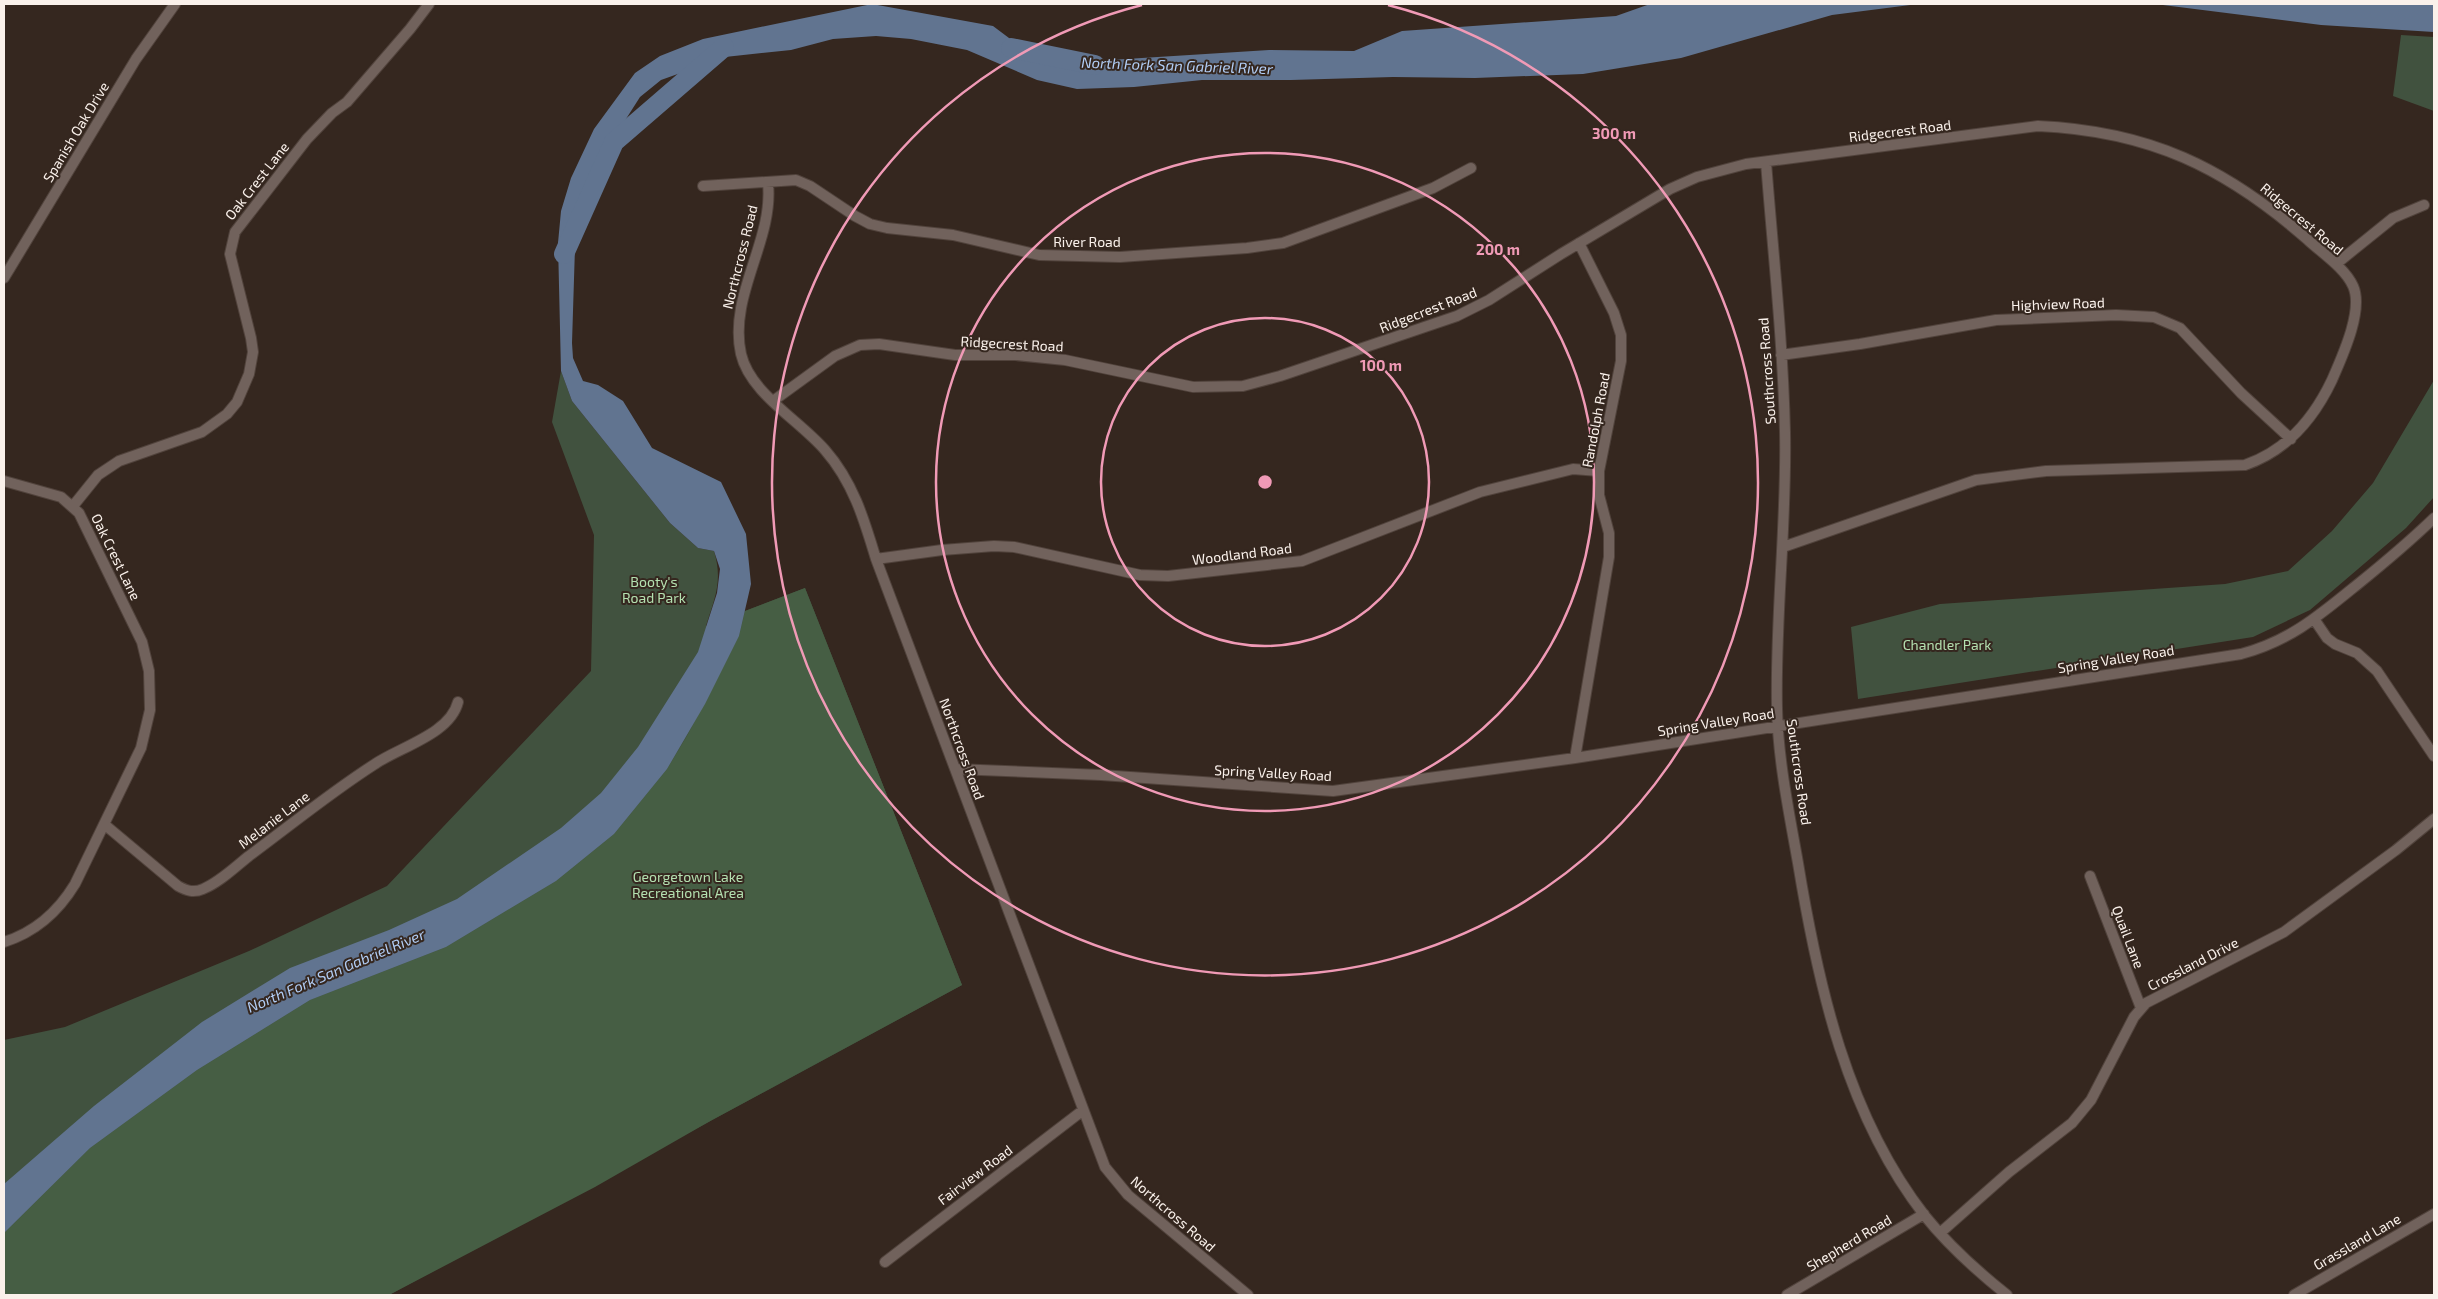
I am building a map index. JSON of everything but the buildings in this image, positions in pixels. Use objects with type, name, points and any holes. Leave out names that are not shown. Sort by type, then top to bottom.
[{"type":"street","name":"Spanish Oak Drive","points":[[4,278],[136,59],[175,4]]},
{"type":"street","name":"Oak Crest Lane","points":[[4,942],[34,929],[48,918],[66,899],[141,748],[149,720],[151,690],[149,671],[142,642],[86,524],[73,506],[98,475],[119,461],[202,432],[227,414],[237,402],[249,374],[253,352],[252,338],[230,254],[235,232],[307,139],[332,113],[346,102],[410,29],[429,4]]},
{"type":"street","name":"Ridgecrest Road","points":[[773,401],[835,356],[860,345],[879,344],[955,355],[1015,356],[1065,360],[1179,386],[1203,388],[1243,386],[1288,373],[1457,316],[1489,300],[1579,243],[1670,189],[1697,177],[1766,162],[2038,126],[2081,128],[2119,134],[2153,145],[2211,169],[2260,200],[2336,264],[2353,285],[2356,303],[2354,319],[2344,353],[2328,388],[2312,413],[2291,439],[2273,452],[2245,464],[2046,472],[1976,480],[1783,546]]},
{"type":"street","name":"Southcross Road","points":[[1766,162],[1781,354],[1785,433],[1783,546],[1777,678],[1778,726],[1781,762],[1816,963],[1828,1010],[1864,1110],[1895,1172],[1924,1214],[1940,1233],[1980,1274],[2007,1295]]},
{"type":"street","name":"River Road","points":[[703,186],[796,180],[810,186],[870,224],[887,228],[953,235],[1039,255],[1120,257],[1247,248],[1283,243],[1433,188],[1471,168]]},
{"type":"street","name":"Northcross Road","points":[[768,183],[765,224],[745,290],[739,318],[740,353],[747,372],[757,386],[826,451],[846,478],[857,498],[876,559],[1082,1111],[1105,1167],[1128,1196],[1248,1295]]},
{"type":"street","points":[[2336,264],[2393,218],[2424,205]]},
{"type":"street","name":"Randolph Road","points":[[1575,758],[1609,557],[1609,533],[1599,495],[1599,471],[1621,361],[1621,335],[1614,313],[1579,243]]},
{"type":"street","name":"Highview Road","points":[[1781,354],[1860,344],[1996,320],[2154,316],[2180,328],[2221,373],[2291,439]]},
{"type":"street","name":"Woodland Road","points":[[876,559],[942,550],[994,546],[1032,551],[1140,575],[1168,576],[1281,565],[1302,561],[1480,492],[1573,470],[1599,471]]},
{"type":"street","points":[[4,480],[49,492],[73,506]]},
{"type":"street","name":"Spring Valley Road","points":[[955,769],[1101,775],[1333,790],[1575,758],[2241,654],[2275,643],[2314,619],[2385,562],[2434,518]]},
{"type":"street","points":[[2314,619],[2327,638],[2335,644],[2357,653],[2378,671],[2434,756]]},
{"type":"street","name":"Melanie Lane","points":[[104,824],[178,886],[192,892],[204,889],[349,781],[379,761],[441,728],[451,719],[458,702]]},
{"type":"street","name":"Crossland Drive","points":[[1940,1233],[2009,1172],[2072,1123],[2091,1100],[2134,1017],[2141,1008],[2156,997],[2200,977],[2284,932],[2396,850],[2434,819]]},
{"type":"street","name":"Quail Lane","points":[[2090,876],[2141,1008]]},
{"type":"street","name":"Fairview Road","points":[[885,1262],[1082,1111]]},
{"type":"street","name":"Shepherd Road","points":[[1787,1295],[1924,1214]]},
{"type":"street","name":"Grassland Lane","points":[[2294,1295],[2434,1214]]},
{"type":"green space","points":[[2401,35],[2434,37],[2434,111],[2393,96]]},
{"type":"green space","name":"Georgetown Lake Recreational Area","points":[[561,371],[572,401],[670,523],[698,548],[714,551],[718,580],[706,626],[805,588],[962,985],[389,1295],[4,1295],[4,1040],[65,1027],[249,951],[387,886],[591,671],[594,535],[552,422]]},
{"type":"green space","name":"Chandler Park","points":[[2434,380],[2434,497],[2406,528],[2310,610],[2253,637],[1858,699],[1851,627],[1940,604],[2225,584],[2288,571],[2332,531],[2373,483]]},
{"type":"green space","name":"Georgetown Lake Recreational Area","points":[[805,588],[962,985],[712,1120],[595,1187],[389,1295],[4,1295],[4,1233],[90,1148],[197,1070],[310,1000],[446,947],[556,881],[614,834],[667,769],[687,736],[739,636],[745,611]]},
{"type":"water","points":[[872,4],[993,26],[1017,44],[1051,61],[1110,60],[1269,50],[1354,51],[1402,31],[1616,16],[1650,4],[1918,4],[1832,15],[1681,58],[1583,74],[1475,78],[1393,77],[1202,80],[1134,87],[1077,89],[1037,80],[967,50],[911,39],[876,36],[833,39],[791,50],[725,57],[661,80],[640,97],[596,166],[576,215],[573,358],[583,381],[598,385],[623,401],[652,448],[721,482],[746,534],[751,584],[739,636],[705,704],[667,769],[614,834],[556,881],[446,947],[310,1000],[197,1070],[90,1148],[4,1233],[4,1184],[94,1106],[202,1022],[290,968],[389,930],[457,899],[561,828],[601,793],[638,747],[698,652],[717,593],[720,569],[714,551],[698,548],[670,523],[572,401],[561,371],[558,243],[561,211],[571,178],[594,129],[635,73],[660,56],[703,39]]},
{"type":"water","points":[[2155,4],[2434,4],[2434,32],[2321,25]]},
{"type":"waterway","name":"North Fork San Gabriel River","points":[[564,254],[614,142],[724,47]]},
{"type":"waterway","name":"North Fork San Gabriel River","points":[[1011,48],[1095,65]]},
{"type":"park label","name":"Booty's Road Park","points":[[654,590]]}]
